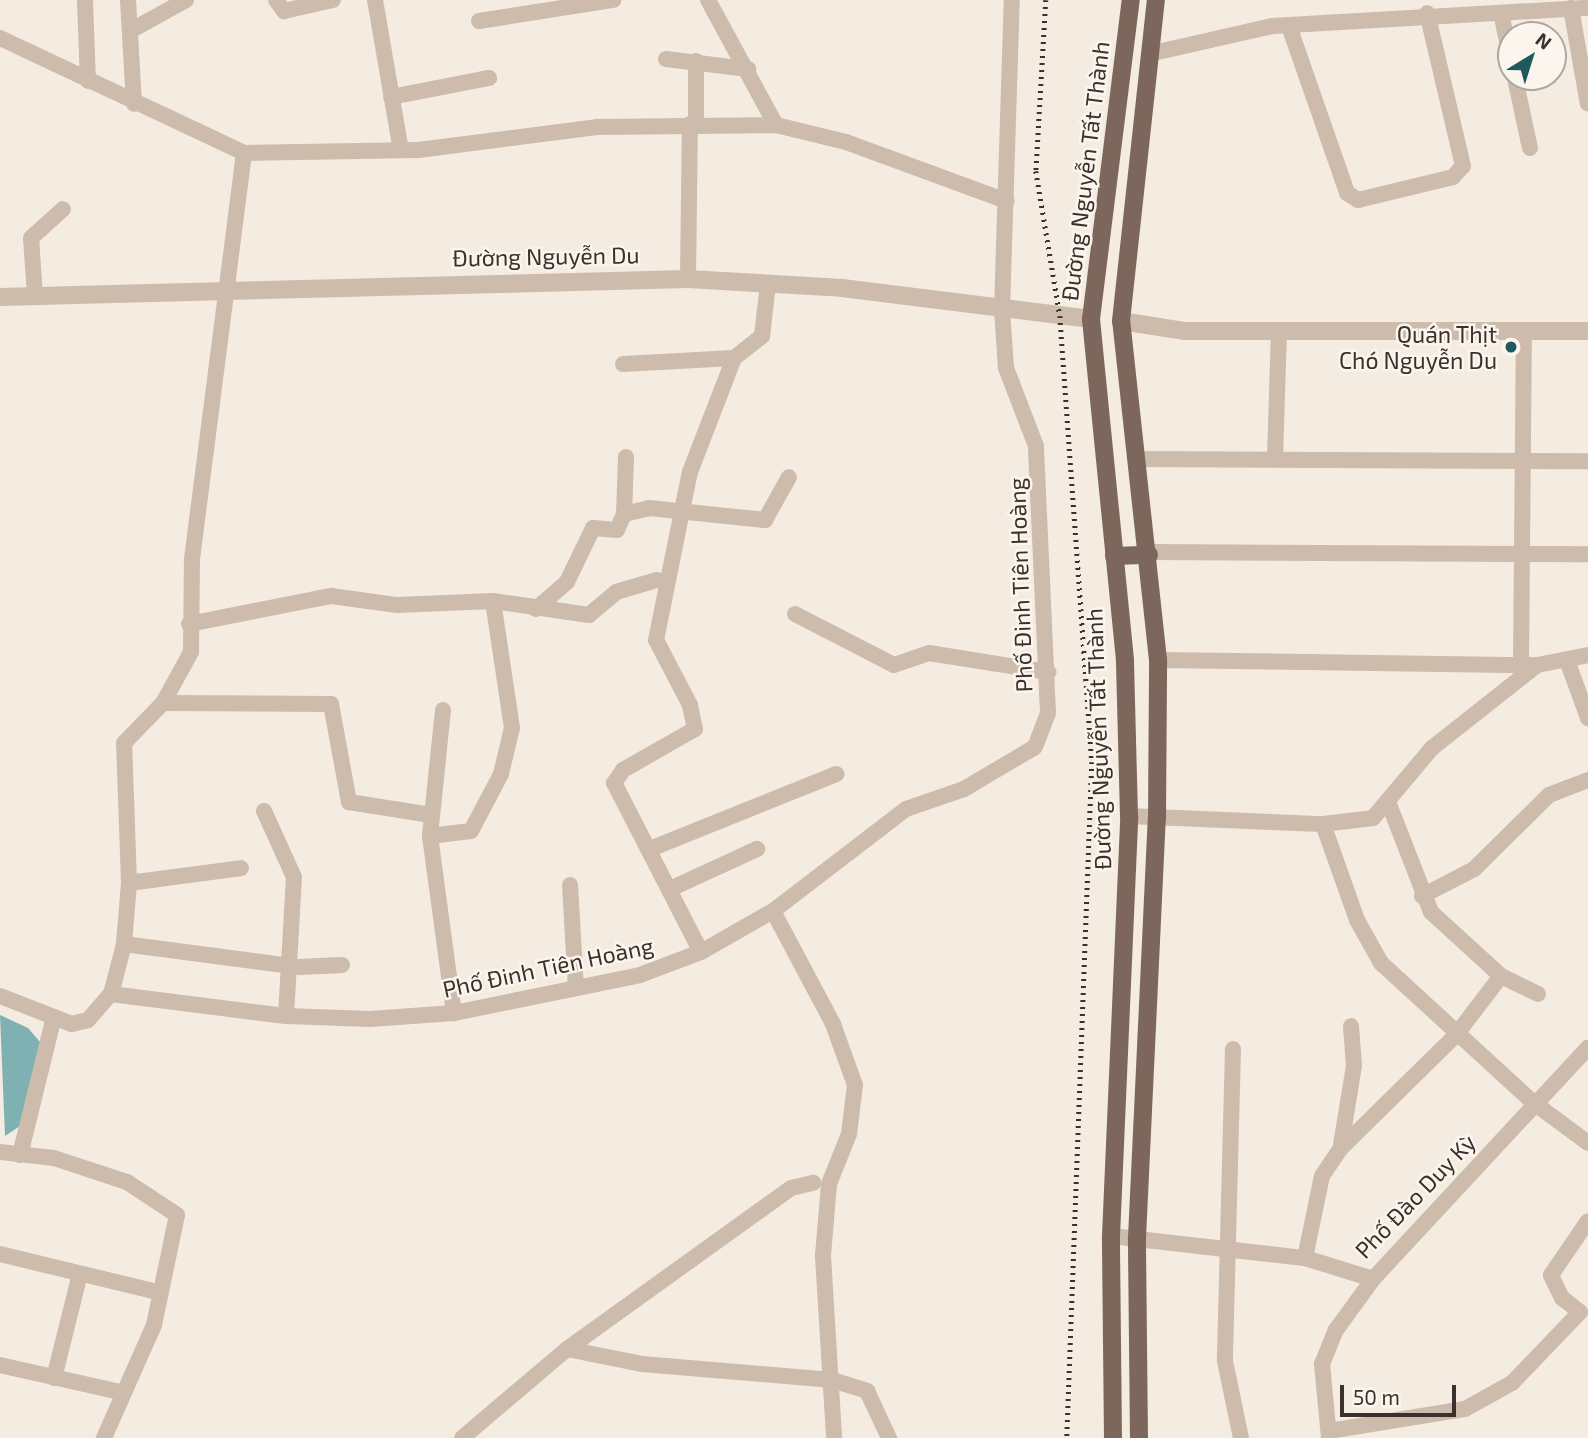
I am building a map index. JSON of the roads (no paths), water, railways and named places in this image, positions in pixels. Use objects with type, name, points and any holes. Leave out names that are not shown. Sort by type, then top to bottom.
[{"type":"main road","name":"Đường Nguyễn Tất Thành","points":[[1113,1438],[1111,1236],[1129,816],[1115,556],[1091,319],[1131,0]]},
{"type":"main road","points":[[1139,1438],[1137,1238],[1157,818],[1158,660],[1149,553],[1121,321],[1156,0]]},
{"type":"main road","points":[[1125,51],[1149,54]]},
{"type":"main road","points":[[1115,556],[1149,553]]},
{"type":"main road","points":[[1112,1345],[1138,1345]]},
{"type":"street","points":[[85,0],[88,81]]},
{"type":"street","points":[[128,0],[134,104]]},
{"type":"street","points":[[130,31],[186,0]]},
{"type":"street","points":[[276,0],[284,11],[333,0]]},
{"type":"street","points":[[375,0],[401,150]]},
{"type":"street","points":[[480,22],[613,0]]},
{"type":"street","points":[[709,0],[776,125]]},
{"type":"street","name":"Phố Đinh Tiên Hoàng","points":[[111,995],[286,1016],[454,1013],[640,975],[701,951],[773,911],[906,809],[964,789],[1030,752],[1048,713],[1048,672],[1036,446],[1006,368],[1002,310],[1012,0]]},
{"type":"street","points":[[1571,8],[1588,104]]},
{"type":"street","points":[[1149,54],[1289,26],[1427,13],[1501,13],[1588,8]]},
{"type":"street","points":[[1289,26],[1347,194],[1357,200],[1453,177],[1463,166],[1427,13]]},
{"type":"street","points":[[1501,13],[1530,148]]},
{"type":"street","points":[[0,38],[134,104],[244,153],[401,150],[597,127],[776,125],[846,142],[1006,201]]},
{"type":"street","points":[[666,59],[748,69]]},
{"type":"street","points":[[688,279],[696,61]]},
{"type":"street","points":[[391,97],[489,78]]},
{"type":"street","points":[[0,996],[54,1017],[89,1020],[111,995],[124,944],[128,883],[124,743],[163,703],[191,652],[189,624],[225,290],[244,153]]},
{"type":"street","points":[[35,296],[34,232],[63,209]]},
{"type":"street","name":"Đường Nguyễn Du","points":[[0,297],[688,279],[768,284],[1091,319]]},
{"type":"street","points":[[701,951],[614,783],[623,771],[695,729],[690,705],[656,640],[680,511],[734,358],[762,335],[768,284]]},
{"type":"street","points":[[1121,321],[1185,331],[1588,331]]},
{"type":"street","points":[[1524,330],[1527,459],[1521,555],[1529,664]]},
{"type":"street","points":[[1275,458],[1279,331]]},
{"type":"street","points":[[623,364],[734,358]]},
{"type":"street","points":[[536,609],[567,582],[587,531],[617,530],[624,514],[626,457]]},
{"type":"street","points":[[1137,459],[1588,461]]},
{"type":"street","points":[[624,514],[680,511],[765,520],[789,477]]},
{"type":"street","points":[[1149,553],[1588,554]]},
{"type":"street","points":[[189,624],[331,596],[397,605],[493,601],[589,615],[616,592],[657,580]]},
{"type":"street","points":[[430,836],[471,831],[500,774],[512,728],[493,601]]},
{"type":"street","points":[[795,614],[894,665],[929,653],[1048,672]]},
{"type":"street","points":[[1158,660],[1529,664],[1568,663],[1588,655]]},
{"type":"street","points":[[1568,663],[1588,718]]},
{"type":"street","points":[[1129,816],[1323,824],[1373,818],[1390,804],[1405,776],[1432,748],[1529,664]]},
{"type":"street","points":[[163,703],[331,704],[349,802],[431,815]]},
{"type":"street","points":[[443,710],[430,836],[454,1013]]},
{"type":"street","points":[[650,849],[837,774]]},
{"type":"street","points":[[1422,896],[1474,869],[1549,795],[1588,780]]},
{"type":"street","points":[[1390,804],[1422,896],[1449,933],[1501,976],[1538,994]]},
{"type":"street","points":[[264,811],[294,877],[286,1016]]},
{"type":"street","points":[[1323,824],[1357,920],[1381,963],[1456,1035],[1534,1103],[1588,1143]]},
{"type":"street","points":[[670,889],[757,849]]},
{"type":"street","points":[[128,883],[241,868]]},
{"type":"street","points":[[570,885],[576,988]]},
{"type":"street","points":[[773,911],[833,1024],[855,1085],[827,1206],[823,1256],[834,1438]]},
{"type":"street","points":[[124,944],[288,965],[342,965]]},
{"type":"street","points":[[1305,1258],[1322,1176],[1341,1148],[1456,1035],[1501,976]]},
{"type":"street","points":[[20,1156],[54,1017]]},
{"type":"street","points":[[1341,1148],[1354,1066],[1351,1026]]},
{"type":"street","name":"Phố Đào Duy Kỳ","points":[[1111,1236],[1305,1258],[1373,1279],[1588,1048]]},
{"type":"street","points":[[1233,1049],[1225,1361],[1241,1438]]},
{"type":"street","points":[[0,1152],[54,1158],[127,1182],[173,1210],[179,1222],[157,1292],[154,1325],[120,1392],[104,1438]]},
{"type":"street","points":[[462,1438],[567,1349],[791,1188],[813,1183]]},
{"type":"street","points":[[1373,1279],[1335,1330],[1322,1364],[1329,1435],[1415,1420],[1493,1398],[1584,1308],[1562,1298],[1551,1275],[1588,1222]]},
{"type":"street","points":[[0,1254],[157,1292]]},
{"type":"street","points":[[54,1378],[80,1274]]},
{"type":"street","points":[[567,1349],[642,1364],[832,1380],[867,1391],[889,1438]]},
{"type":"street","points":[[0,1366],[120,1392]]},
{"type":"water","points":[[0,1015],[28,1028],[41,1043],[20,1126],[5,1136]]},
{"type":"railway","points":[[1046,0],[1036,171],[1060,316],[1092,762],[1067,1438]]},
{"type":"place","name":"Quán Thịt Chó Nguyễn Du","points":[[1511,347]]}]
